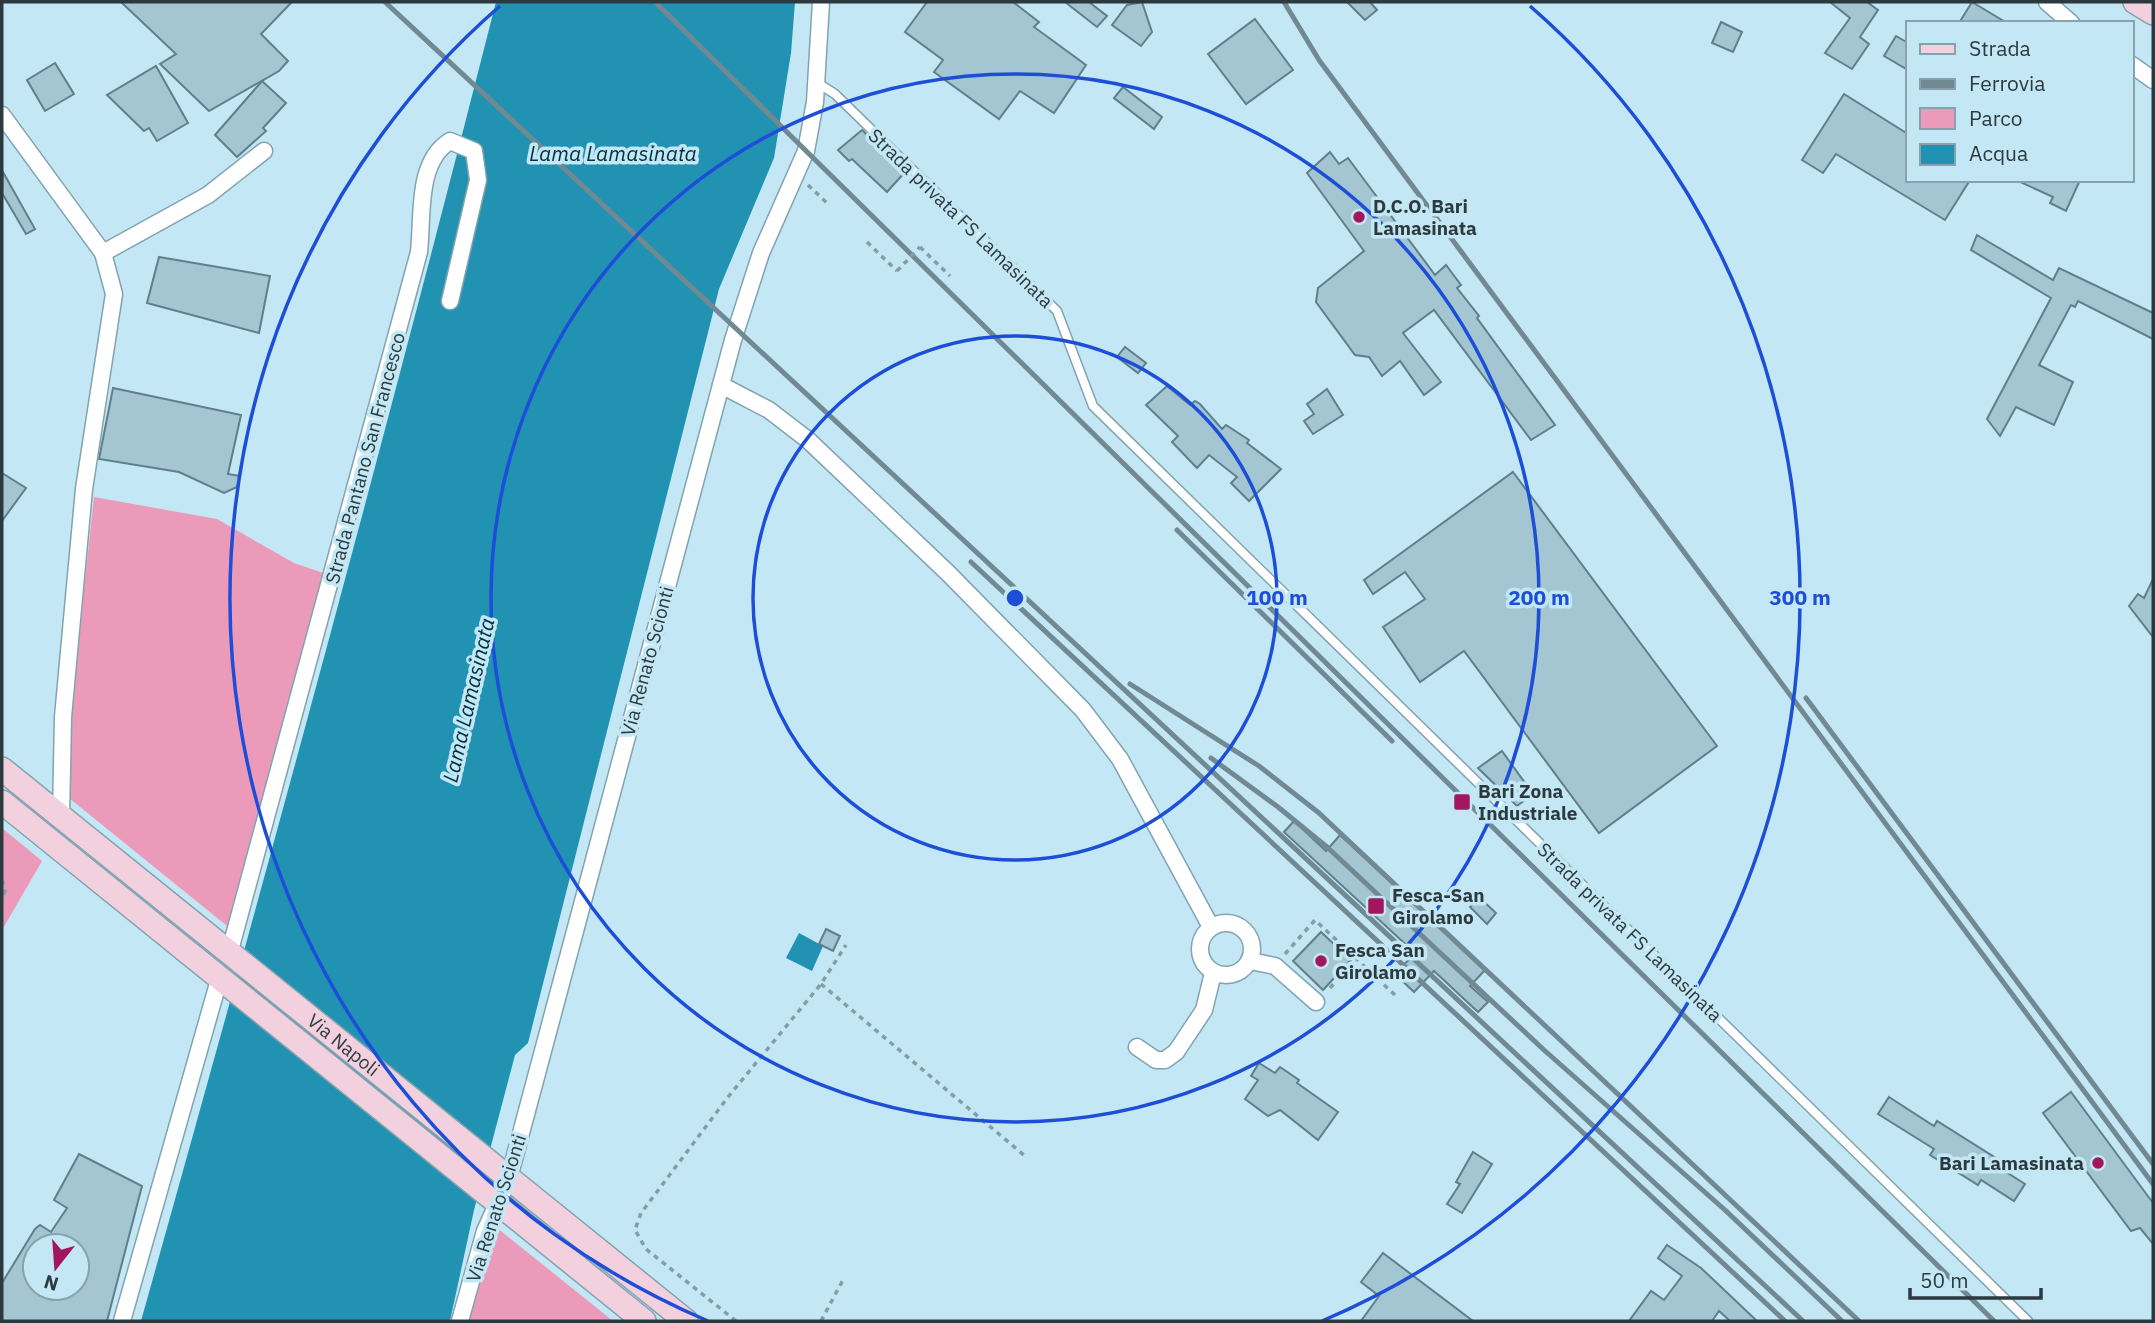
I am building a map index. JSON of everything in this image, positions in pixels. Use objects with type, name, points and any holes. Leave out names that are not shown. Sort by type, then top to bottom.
[{"type":"main road","points":[[2135,2],[2153,13]]},
{"type":"main road","name":"Via Napoli","points":[[2,769],[686,1321]]},
{"type":"main road","name":"Via Napoli","points":[[2,802],[644,1321]]},
{"type":"street","name":"Via Renato Scionti","points":[[460,1321],[721,385],[761,253],[806,151],[816,82],[821,2]]},
{"type":"street","points":[[2047,2],[2069,21]]},
{"type":"street","points":[[2134,66],[2153,80]]},
{"type":"street","points":[[2,116],[103,253],[114,294],[84,489],[63,717],[61,817]]},
{"type":"street","name":"Strada Pantano San Francesco","points":[[229,954],[419,252],[427,170],[438,148],[450,141],[474,151],[478,180],[450,301]]},
{"type":"street","points":[[103,253],[208,195],[264,150]]},
{"type":"street","points":[[721,385],[769,410],[807,440],[948,573],[1083,710],[1120,759],[1211,927]]},
{"type":"street","points":[[1229,923],[1244,930],[1252,944],[1250,961],[1238,972],[1230,975],[1213,972],[1206,967],[1199,950],[1200,941],[1211,927],[1229,923]]},
{"type":"street","points":[[1250,961],[1275,966],[1316,1002]]},
{"type":"street","points":[[1137,1047],[1156,1060],[1165,1060],[1176,1052],[1204,1010],[1213,972]]},
{"type":"street","points":[[122,1321],[219,980]]},
{"type":"lane","name":"Strada privata FS Lamasinata","points":[[816,82],[835,94],[1057,311],[1093,406],[2028,1321]]},
{"type":"path","points":[[797,174],[827,203]]},
{"type":"path","points":[[867,242],[897,271],[920,247],[950,276]]},
{"type":"path","points":[[2,880],[5,891],[2,900]]},
{"type":"path","points":[[1289,949],[1315,920],[1396,996]]},
{"type":"path","points":[[736,1321],[646,1249],[635,1230],[641,1213],[728,1097],[821,984],[846,946]]},
{"type":"path","points":[[1330,988],[1349,967]]},
{"type":"path","points":[[821,984],[1025,1156]]},
{"type":"path","points":[[821,1321],[844,1278]]},
{"type":"green space","points":[[94,497],[217,519],[294,563],[326,574],[232,930],[69,798],[70,720]]},
{"type":"green space","points":[[2,828],[42,861],[2,930]]},
{"type":"green space","points":[[496,1227],[613,1321],[466,1321],[487,1246]]},
{"type":"water","name":"Lama Lamasinata","points":[[496,2],[795,2],[791,53],[774,158],[719,289],[528,1043],[515,1055],[474,1210],[450,1321],[141,1321],[323,663]]},
{"type":"water","points":[[799,933],[823,946],[812,971],[786,958]]},
{"type":"building","points":[[121,2],[292,2],[261,34],[288,61],[279,71],[209,111],[160,64],[176,54]]},
{"type":"building","points":[[927,2],[1013,2],[1039,22],[1034,27],[1086,65],[1054,113],[1020,91],[999,119],[934,72],[943,60],[905,32]]},
{"type":"building","points":[[1065,2],[1089,2],[1107,16],[1097,27]]},
{"type":"building","points":[[1142,2],[1152,32],[1141,46],[1112,25],[1127,5]]},
{"type":"building","points":[[1347,2],[1370,2],[1377,10],[1365,20]]},
{"type":"building","points":[[1830,2],[1867,2],[1878,10],[1860,37],[1869,44],[1852,69],[1825,53],[1850,18]]},
{"type":"building","points":[[1972,2],[2004,21],[1960,21]]},
{"type":"building","points":[[1255,19],[1293,70],[1246,104],[1208,54]]},
{"type":"building","points":[[1721,22],[1742,32],[1733,52],[1712,43]]},
{"type":"building","points":[[1896,36],[1906,42],[1906,69],[1884,56]]},
{"type":"building","points":[[55,63],[74,94],[45,111],[27,80]]},
{"type":"building","points":[[156,66],[188,123],[157,141],[149,128],[144,131],[107,95]]},
{"type":"building","points":[[262,81],[286,103],[263,128],[266,131],[237,157],[215,135]]},
{"type":"building","points":[[1123,87],[1162,117],[1154,129],[1114,98]]},
{"type":"building","points":[[1844,94],[1906,133],[1906,182],[1969,182],[1945,220],[1836,154],[1823,173],[1802,160]]},
{"type":"building","points":[[862,130],[905,172],[887,192],[852,159],[849,161],[838,150]]},
{"type":"building","points":[[1330,152],[1339,164],[1348,158],[1435,275],[1446,265],[1461,285],[1457,288],[1479,316],[1477,318],[1555,425],[1531,440],[1434,310],[1403,333],[1441,382],[1424,395],[1400,361],[1382,376],[1369,357],[1355,355],[1316,302],[1318,288],[1364,251],[1307,173]]},
{"type":"building","points":[[3,172],[35,229],[26,234],[2,193]]},
{"type":"building","points":[[2020,182],[2079,182],[2066,211],[2050,203],[2053,197]]},
{"type":"building","points":[[1977,235],[2053,280],[2059,268],[2153,313],[2153,339],[2078,301],[2075,307],[2071,305],[2039,365],[2073,382],[2054,425],[2016,407],[2000,436],[1987,419],[2051,298],[1971,250]]},
{"type":"building","points":[[159,257],[270,276],[259,333],[147,303]]},
{"type":"building","points":[[1125,347],[1146,363],[1138,373],[1117,357]]},
{"type":"building","points":[[1167,386],[1190,405],[1195,401],[1200,404],[1222,429],[1226,425],[1249,440],[1247,443],[1281,469],[1249,501],[1231,483],[1237,477],[1209,455],[1197,468],[1172,442],[1178,436],[1146,405]]},
{"type":"building","points":[[113,388],[241,415],[228,474],[240,476],[237,487],[224,493],[179,472],[99,459]]},
{"type":"building","points":[[1327,389],[1343,415],[1313,434],[1304,421],[1314,414],[1307,404]]},
{"type":"building","points":[[1513,472],[1717,746],[1599,833],[1464,651],[1420,682],[1383,627],[1425,599],[1405,572],[1373,594],[1364,580]]},
{"type":"building","points":[[2,473],[26,488],[2,521]]},
{"type":"building","points":[[2153,579],[2153,637],[2129,606],[2138,594],[2144,598]]},
{"type":"building","points":[[1502,751],[1533,794],[1517,806],[1478,768]]},
{"type":"building","points":[[1294,821],[1326,851],[1340,835],[1485,970],[1470,986],[1488,1002],[1478,1012],[1434,971],[1414,992],[1395,974],[1415,953],[1284,832]]},
{"type":"building","points":[[1480,898],[1496,913],[1487,924],[1470,907]]},
{"type":"building","points":[[826,929],[840,936],[833,951],[819,944]]},
{"type":"building","name":"Fesca San Girolamo","points":[[1321,932],[1351,960],[1323,990],[1293,961]]},
{"type":"building","points":[[1259,1063],[1275,1073],[1280,1067],[1299,1080],[1297,1083],[1338,1112],[1318,1140],[1280,1110],[1268,1116],[1245,1099],[1258,1080],[1251,1076]]},
{"type":"building","name":"Bari Lamasinata","points":[[2071,1092],[2153,1203],[2153,1244],[2140,1228],[2131,1231],[2043,1113]]},
{"type":"building","points":[[1889,1097],[1934,1126],[1937,1121],[2007,1165],[2003,1170],[2025,1184],[2014,1201],[1981,1180],[1978,1185],[1930,1155],[1934,1149],[1878,1114]]},
{"type":"building","points":[[1473,1152],[1492,1164],[1462,1213],[1447,1204],[1460,1184],[1456,1182]]},
{"type":"building","points":[[79,1154],[142,1186],[107,1321],[2,1321],[2,1283],[21,1252],[21,1302],[91,1302],[91,1232],[51,1232],[67,1208],[54,1200]]},
{"type":"building","points":[[40,1225],[51,1232],[33,1232]]},
{"type":"building","points":[[1667,1245],[1701,1268],[1757,1321],[1730,1321],[1719,1311],[1712,1321],[1629,1321],[1651,1291],[1664,1300],[1682,1276],[1658,1258]]},
{"type":"building","points":[[1383,1253],[1473,1321],[1361,1321],[1379,1296],[1361,1282]]},
{"type":"railway","points":[[385,2],[1803,1321]]},
{"type":"railway","points":[[655,2],[1994,1321]]},
{"type":"railway","points":[[1284,2],[1319,60],[2153,1184]]},
{"type":"railway","points":[[1177,530],[1392,741]]},
{"type":"railway","points":[[971,562],[1785,1321]]},
{"type":"railway","points":[[1130,684],[1259,766],[1319,813],[1859,1321]]},
{"type":"railway","points":[[1806,698],[2153,1164]]},
{"type":"railway","points":[[1211,758],[1327,847],[1544,1050],[1725,1210],[1842,1321]]},
{"type":"place","name":"D.C.O. Bari Lamasinata","points":[[1359,217]]},
{"type":"place","name":"Bari Zona Industriale","points":[[1462,802]]},
{"type":"place","name":"Fesca-San Girolamo","points":[[1376,906]]},
{"type":"place","name":"Fesca San Girolamo","points":[[1321,961]]},
{"type":"place","name":"Bari Lamasinata","points":[[2098,1163]]}]
